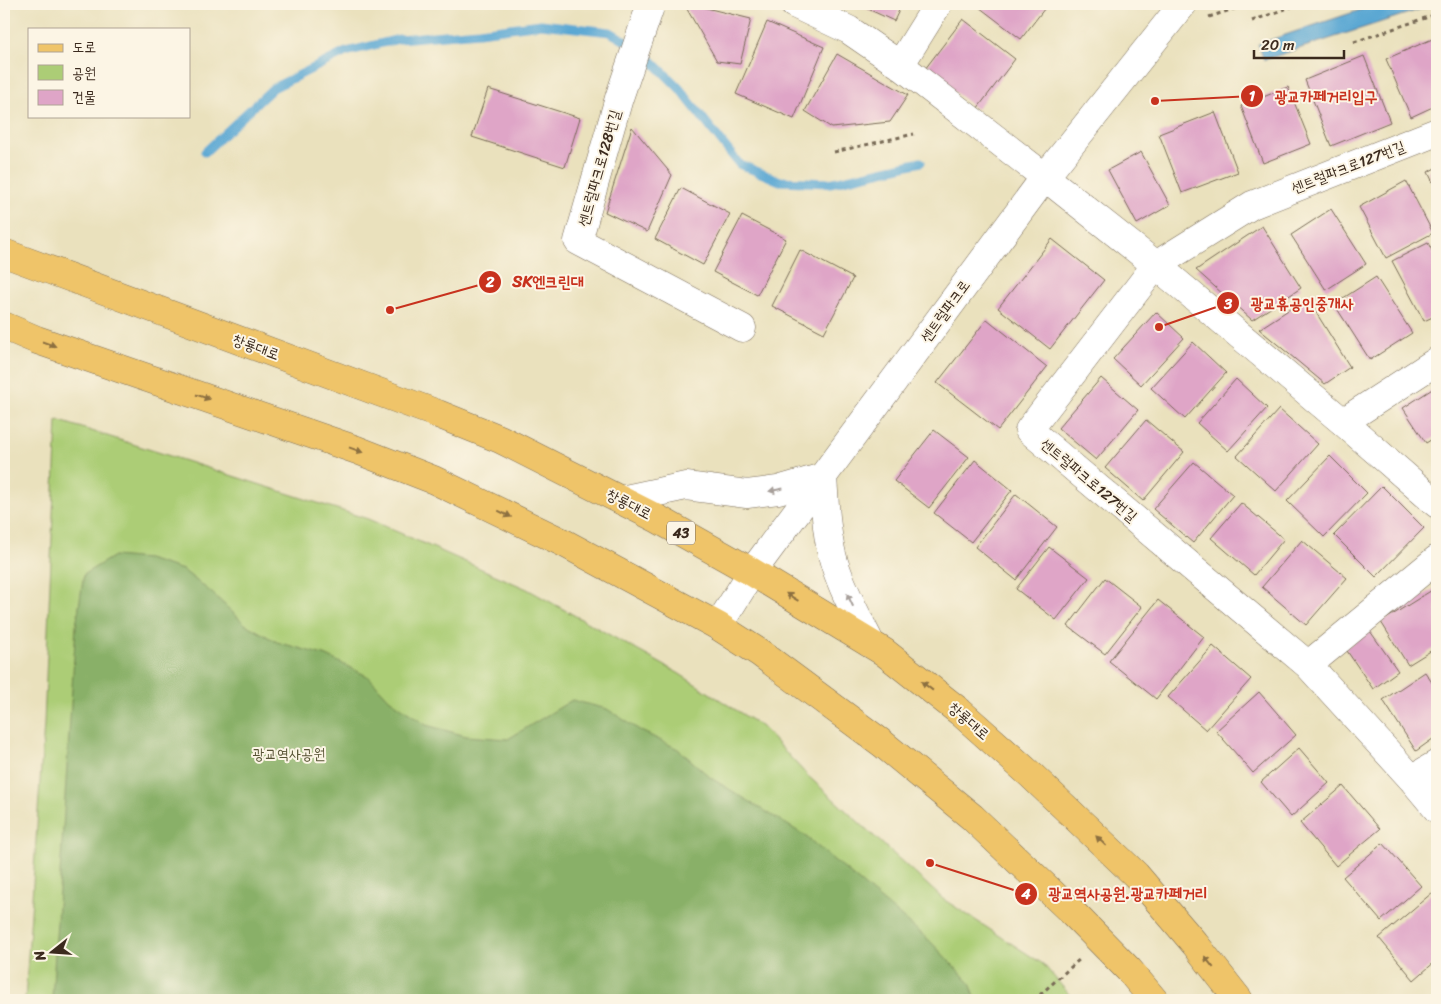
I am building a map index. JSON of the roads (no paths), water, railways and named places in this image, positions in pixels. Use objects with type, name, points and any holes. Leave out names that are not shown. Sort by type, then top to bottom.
[{"type":"main road","name":"창룡대로","points":[[4,253],[438,414],[500,439],[621,500],[752,572],[884,652],[960,712],[1032,776],[1136,876],[1195,944],[1240,1000]]},
{"type":"main road","points":[[4,326],[37,340],[357,450],[434,480],[564,543],[718,626],[760,653],[862,728],[965,811],[1019,860],[1129,970],[1154,1000]]},
{"type":"street","points":[[794,4],[849,30],[900,65],[1045,177],[1156,265],[1343,422],[1437,504]]},
{"type":"street","points":[[900,65],[938,4]]},
{"type":"street","name":"센트럴파크로","points":[[718,626],[752,572],[1045,177],[1183,4]]},
{"type":"street","name":"센트럴파크로128번길","points":[[650,9],[619,98],[578,241],[742,328]]},
{"type":"street","name":"센트럴파크로127번길","points":[[1437,132],[1252,205],[1156,265],[1029,430],[1308,664],[1437,809]]},
{"type":"street","points":[[1343,422],[1437,361]]},
{"type":"street","points":[[621,500],[686,486],[747,494],[778,490],[823,477],[827,527],[834,562],[870,644]]},
{"type":"street","points":[[1308,664],[1437,558]]},
{"type":"street","points":[[1412,779],[1437,764]]},
{"type":"water","points":[[1378,4],[1437,4],[1264,60],[1258,44]]},
{"type":"waterway","points":[[205,152],[273,88],[346,52],[399,39],[541,24],[610,32],[641,50],[679,88],[739,164],[780,181],[830,183],[921,162]]},
{"type":"place","name":"광교카페거리입구","points":[[1155,101]]},
{"type":"place","name":"SK엔크린대","points":[[390,310]]},
{"type":"place","name":"광교휴공인중개사","points":[[1159,327]]},
{"type":"place","name":"광교역사공원.광교카페거리","points":[[930,863]]},
{"type":"park label","name":"광교역사공원","points":[[289,754]]}]
